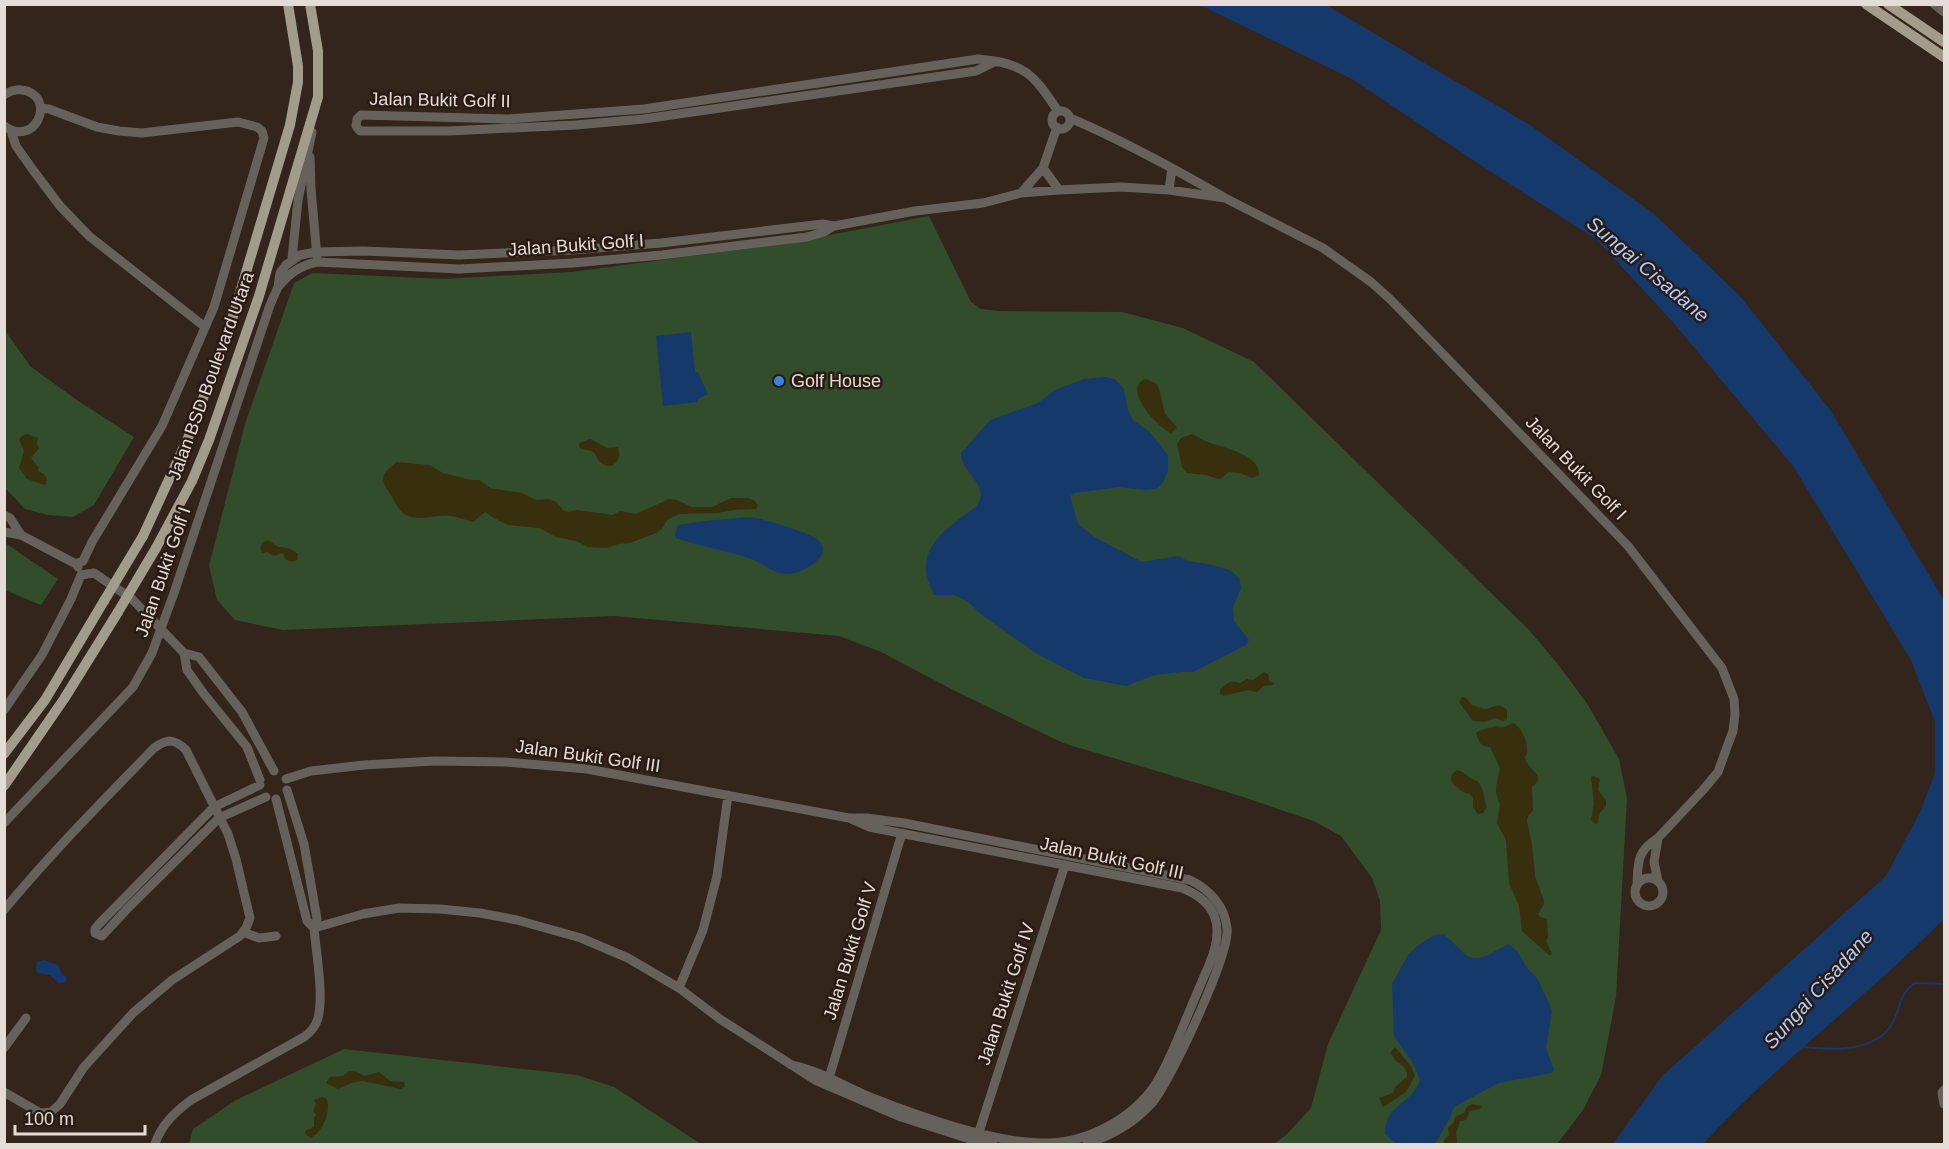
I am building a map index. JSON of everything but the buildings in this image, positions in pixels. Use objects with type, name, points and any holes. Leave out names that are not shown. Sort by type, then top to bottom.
[{"type":"main road","name":"Jalan BSD Boulevard Utara","points":[[4,754],[45,700],[143,537],[188,438],[228,333],[287,135],[298,81],[298,66],[288,4]]},
{"type":"main road","points":[[1866,4],[1944,57]]},
{"type":"main road","points":[[1888,4],[1944,42]]},
{"type":"main road","name":"Jalan BSD Boulevard Utara","points":[[4,786],[64,699],[156,548],[192,481],[209,440],[258,296],[318,97],[318,51],[311,8]]},
{"type":"street","points":[[1934,4],[1944,12]]},
{"type":"street","name":"Jalan Bukit Golf II","points":[[994,62],[976,71],[644,119],[448,131],[360,131],[356,123],[361,115],[508,118],[644,109],[978,59],[1008,63],[1026,71],[1040,84],[1058,111]]},
{"type":"street","points":[[4,95],[17,89],[27,91],[38,99],[41,108],[39,119],[32,128],[22,132],[8,129]]},
{"type":"street","name":"Jalan Bukit Golf I","points":[[292,259],[298,200],[318,97]]},
{"type":"street","points":[[41,108],[97,127],[131,133],[238,122],[253,124],[262,131],[264,138],[214,307],[162,426],[80,562]]},
{"type":"street","points":[[1058,111],[1067,113],[1070,118],[1068,126],[1057,128],[1052,120],[1054,115],[1058,111]]},
{"type":"street","name":"Jalan Bukit Golf I","points":[[1070,118],[1099,130],[1323,248],[1371,282],[1628,546],[1722,668],[1734,699],[1735,714],[1733,731],[1718,772],[1658,838],[1642,852],[1638,863],[1637,884]]},
{"type":"street","points":[[1021,193],[1043,168],[1057,128]]},
{"type":"street","points":[[8,129],[16,146],[49,192],[89,236],[205,327]]},
{"type":"street","name":"Jalan Bukit Golf I","points":[[308,149],[311,162],[316,257]]},
{"type":"street","points":[[1043,168],[1059,190]]},
{"type":"street","points":[[1170,190],[1172,168]]},
{"type":"street","name":"Jalan Bukit Golf I","points":[[4,823],[133,687],[152,653],[278,287],[280,273],[292,259],[300,255],[459,269],[573,263],[662,255],[807,237],[834,226],[915,211],[983,203],[1021,193],[1121,187],[1170,190],[1225,198]]},
{"type":"street","name":"Jalan Bukit Golf I","points":[[278,287],[293,270],[316,257],[363,252],[459,255],[572,250],[661,243],[823,224],[834,226]]},
{"type":"street","points":[[4,515],[10,518],[21,535]]},
{"type":"street","points":[[4,532],[21,535],[80,562],[84,574],[42,654],[4,710]]},
{"type":"street","points":[[84,574],[93,573],[132,599],[184,653],[187,669],[247,747],[260,783],[260,790],[266,797]]},
{"type":"street","points":[[184,653],[199,657],[224,688],[242,712],[274,771]]},
{"type":"street","points":[[4,910],[44,862],[154,748],[171,740],[179,743],[186,750],[228,834],[250,918],[243,932],[172,980],[115,1030],[84,1067],[60,1104],[51,1112],[40,1113],[4,1092]]},
{"type":"street","name":"Jalan Bukit Golf III","points":[[286,779],[311,771],[435,761],[505,762],[587,769],[849,818],[904,823],[1181,878],[1199,885],[1211,895],[1221,910],[1228,929],[1224,952],[1167,1082],[1153,1102],[1136,1119],[1115,1132],[1087,1144]]},
{"type":"street","points":[[155,1144],[162,1128],[191,1100],[304,1037],[315,1026],[319,1013],[320,996],[314,928],[317,919],[304,844],[287,790],[286,779],[281,773],[268,772],[260,783],[214,807],[146,884],[102,936],[95,933],[95,929],[146,884],[219,818],[266,797],[276,799],[287,790]]},
{"type":"street","points":[[679,988],[706,920],[717,876],[728,795]]},
{"type":"street","points":[[276,799],[307,921],[314,928]]},
{"type":"street","name":"Jalan Bukit Golf III","points":[[791,1065],[807,1068],[875,1099],[979,1132],[1031,1143],[1062,1142],[1086,1135],[1125,1115],[1146,1097],[1162,1073],[1216,949],[1218,932],[1215,918],[1208,904],[1191,891],[1156,882],[869,827],[849,818]]},
{"type":"street","name":"Jalan Bukit Golf V","points":[[829,1078],[902,833]]},
{"type":"street","points":[[1658,838],[1654,862],[1662,889],[1661,898],[1649,906],[1638,901],[1635,892],[1637,884],[1644,879],[1658,881]]},
{"type":"street","name":"Jalan Bukit Golf IV","points":[[979,1132],[1065,865]]},
{"type":"street","name":"Jalan Bukit Golf III","points":[[314,928],[363,914],[399,908],[480,913],[517,920],[581,938],[628,958],[679,988],[814,1080],[901,1117],[975,1141],[993,1144]]},
{"type":"street","points":[[243,932],[259,938],[276,936]]},
{"type":"street","points":[[4,1048],[26,1018]]},
{"type":"street","points":[[1944,1090],[1942,1094],[1944,1104]]},
{"type":"green space","points":[[929,216],[971,302],[981,309],[1122,312],[1183,328],[1254,362],[1528,629],[1588,705],[1619,759],[1627,798],[1616,997],[1601,1075],[1583,1110],[1557,1144],[1274,1144],[1286,1135],[1311,1108],[1328,1044],[1381,930],[1380,901],[1372,878],[1341,836],[1314,821],[1237,795],[1063,743],[881,652],[839,636],[614,616],[283,630],[235,620],[217,600],[209,566],[245,424],[294,283],[313,273],[444,279],[571,272],[782,244]]},
{"type":"green space","points":[[4,329],[30,366],[134,437],[94,505],[73,517],[48,515],[25,509],[5,488]]},
{"type":"green space","points":[[5,543],[58,579],[41,605],[5,590]]},
{"type":"green space","points":[[344,1049],[577,1075],[614,1087],[701,1144],[189,1144],[193,1129],[236,1100]]},
{"type":"sand","points":[[1146,379],[1157,384],[1165,413],[1177,428],[1171,433],[1158,424],[1139,398],[1137,390],[1139,383]]},
{"type":"sand","points":[[27,434],[38,438],[39,448],[31,458],[39,468],[38,471],[47,479],[45,485],[27,479],[19,468],[24,451],[19,439]]},
{"type":"sand","points":[[1192,434],[1247,457],[1258,468],[1259,475],[1252,478],[1240,473],[1228,472],[1218,479],[1187,473],[1182,467],[1177,444],[1181,438]]},
{"type":"sand","points":[[590,439],[607,448],[618,447],[619,457],[615,464],[608,466],[603,464],[593,452],[579,447],[579,443]]},
{"type":"sand","points":[[397,462],[429,465],[443,473],[479,480],[490,488],[522,493],[536,500],[549,499],[568,512],[576,510],[613,515],[620,511],[636,514],[669,499],[692,507],[712,507],[731,498],[748,498],[754,500],[758,505],[756,509],[679,514],[667,520],[662,529],[656,533],[630,543],[607,548],[588,547],[576,541],[556,537],[539,528],[508,525],[485,512],[473,522],[445,515],[418,518],[406,515],[398,507],[383,479],[386,472]]},
{"type":"sand","points":[[268,540],[278,547],[291,549],[298,554],[297,560],[292,562],[285,559],[281,553],[274,556],[267,552],[263,553],[260,548]]},
{"type":"sand","points":[[1264,672],[1269,675],[1269,681],[1274,683],[1273,685],[1264,686],[1257,692],[1248,690],[1223,696],[1220,694],[1220,690],[1227,683],[1253,680]]},
{"type":"sand","points":[[1462,697],[1472,705],[1484,709],[1501,706],[1507,710],[1507,719],[1473,721],[1459,702]]},
{"type":"sand","points":[[1514,723],[1522,732],[1525,740],[1526,761],[1538,777],[1532,787],[1533,810],[1527,821],[1535,876],[1544,901],[1538,914],[1547,919],[1548,937],[1546,941],[1552,954],[1549,955],[1522,931],[1519,906],[1509,883],[1506,840],[1497,823],[1500,805],[1496,787],[1500,768],[1490,747],[1480,743],[1476,733],[1483,729],[1503,727]]},
{"type":"sand","points":[[1457,770],[1480,785],[1487,807],[1483,813],[1478,814],[1473,807],[1473,798],[1470,794],[1461,791],[1452,781],[1451,777]]},
{"type":"sand","points":[[1591,777],[1600,779],[1598,790],[1606,801],[1606,806],[1599,814],[1596,824],[1591,820],[1594,804]]},
{"type":"sand","points":[[1395,1047],[1411,1066],[1415,1076],[1406,1092],[1383,1107],[1379,1098],[1393,1093],[1395,1087],[1407,1077],[1407,1072],[1391,1052]]},
{"type":"sand","points":[[349,1071],[365,1076],[379,1072],[390,1081],[404,1082],[405,1086],[401,1089],[363,1081],[338,1089],[326,1083],[330,1077],[343,1076]]},
{"type":"sand","points":[[322,1097],[327,1099],[327,1115],[319,1131],[311,1138],[306,1135],[305,1131],[314,1127],[316,1115],[313,1111],[316,1104],[314,1100]]},
{"type":"sand","points":[[1472,1104],[1481,1106],[1480,1109],[1470,1111],[1466,1120],[1460,1121],[1456,1133],[1457,1144],[1443,1144],[1449,1135],[1448,1128],[1454,1122],[1455,1117],[1464,1113]]},
{"type":"water","name":"Sungai Cisadane","points":[[1200,5],[1326,5],[1530,125],[1653,213],[1740,296],[1831,411],[1944,600],[1944,919],[1915,948],[1731,1114],[1703,1144],[1613,1144],[1662,1076],[1886,876],[1920,812],[1935,773],[1935,722],[1911,660],[1793,466],[1672,321],[1596,239],[1352,79]]},
{"type":"water","points":[[691,332],[695,372],[698,372],[708,394],[698,399],[698,402],[663,406],[656,336]]},
{"type":"water","points":[[1105,377],[1115,379],[1124,389],[1128,410],[1133,420],[1150,432],[1168,455],[1168,471],[1158,488],[1147,490],[1119,487],[1075,493],[1070,496],[1078,524],[1096,538],[1142,562],[1178,556],[1188,561],[1230,570],[1239,578],[1241,588],[1233,607],[1234,621],[1249,640],[1246,645],[1193,672],[1155,675],[1126,686],[1084,678],[1037,654],[982,615],[967,601],[954,595],[934,595],[926,573],[926,561],[935,542],[950,526],[977,506],[980,491],[965,467],[961,453],[990,420],[1038,403],[1055,390],[1084,379]]},
{"type":"water","points":[[749,517],[785,526],[813,537],[822,546],[819,558],[814,564],[799,572],[785,574],[742,556],[676,538],[678,525]]},
{"type":"water","points":[[1443,934],[1470,957],[1487,955],[1509,944],[1519,953],[1526,967],[1537,978],[1552,1011],[1546,1048],[1554,1070],[1551,1073],[1499,1083],[1457,1105],[1435,1144],[1396,1144],[1385,1134],[1386,1124],[1394,1110],[1411,1095],[1420,1080],[1413,1063],[1394,1036],[1392,984],[1408,955],[1416,947],[1434,935]]},
{"type":"water","points":[[44,960],[58,965],[62,975],[67,977],[66,982],[58,983],[51,976],[37,972],[37,962]]},
{"type":"waterway","points":[[1804,1047],[1840,1049],[1864,1045],[1875,1040],[1892,1024],[1904,994],[1914,983],[1944,984]]},
{"type":"place","name":"Golf House","points":[[779,381]]}]
